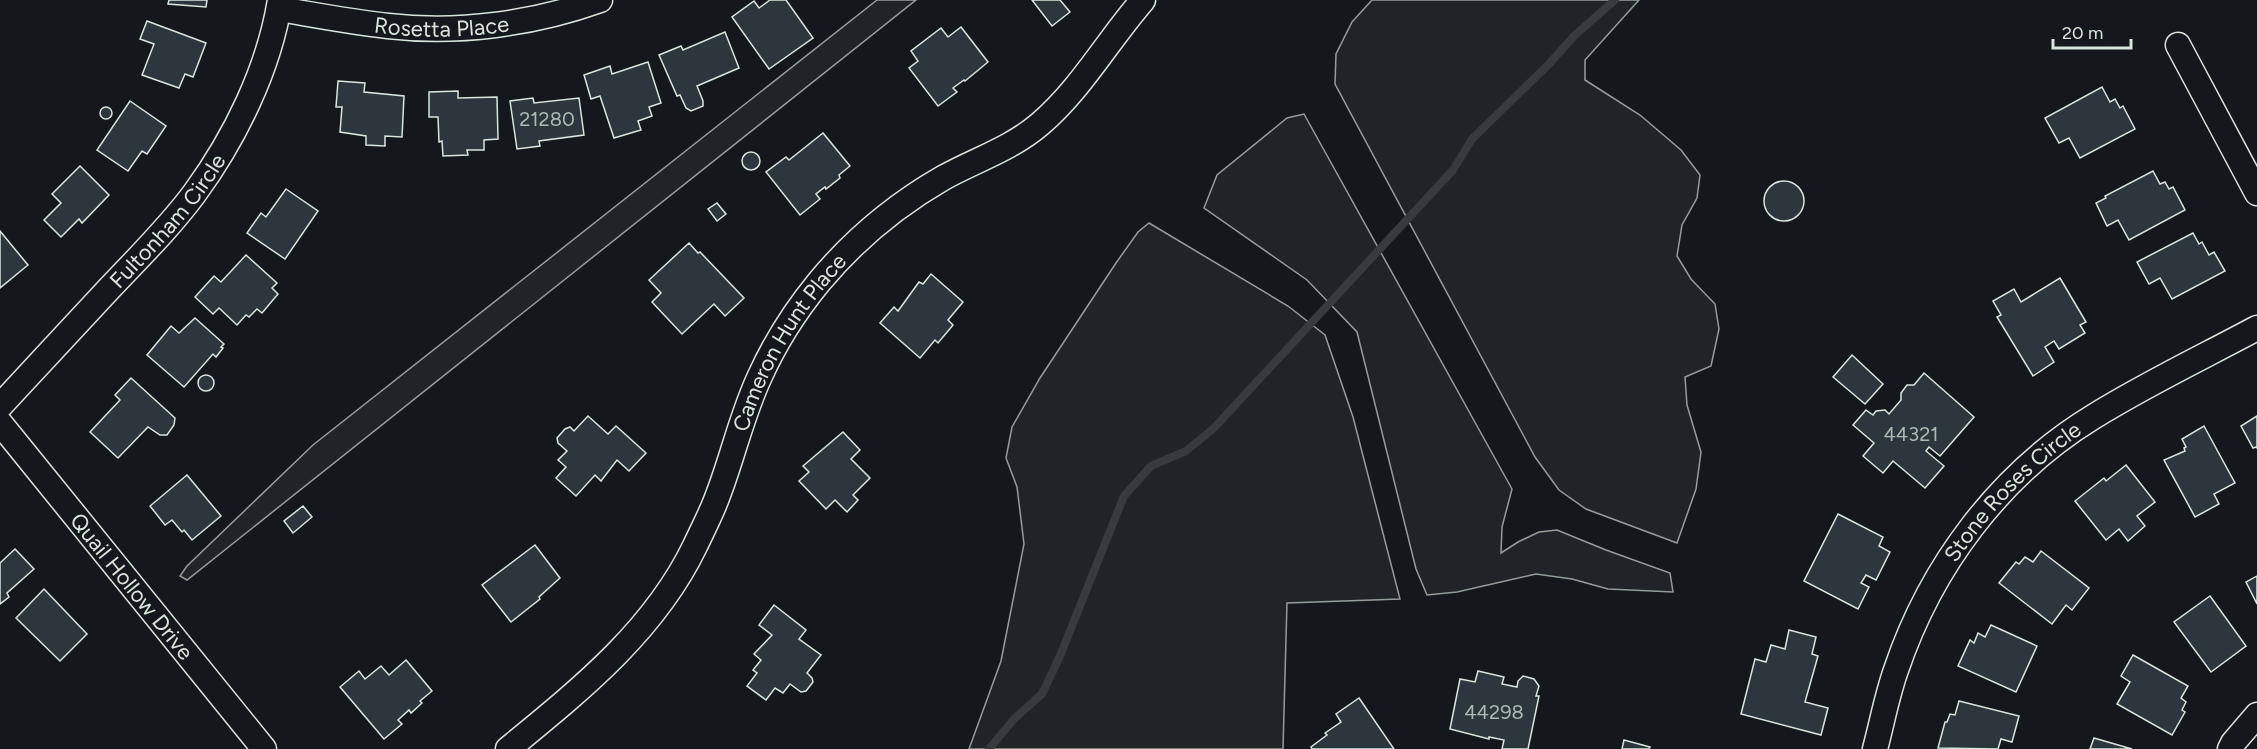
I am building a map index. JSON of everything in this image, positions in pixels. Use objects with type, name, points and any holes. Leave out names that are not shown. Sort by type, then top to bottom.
[{"type":"street","name":"Rosetta Place","points":[[280,4],[389,26],[453,28],[517,22],[579,8],[600,0]]},
{"type":"street","name":"Cameron Hunt Place","points":[[508,749],[586,685],[628,644],[665,597],[694,548],[718,495],[739,429],[760,376],[786,328],[818,283],[856,242],[902,204],[944,177],[1005,148],[1038,126],[1064,101],[1143,0]]},
{"type":"street","name":"Fultonham Circle","points":[[0,406],[159,236],[194,194],[218,159],[256,83],[280,4]]},
{"type":"street","points":[[2178,45],[2257,193]]},
{"type":"street","name":"Stone Roses Circle","points":[[1875,749],[1895,671],[1929,595],[1953,553],[1977,520],[2010,482],[2047,450],[2093,417],[2257,328]]},
{"type":"street","name":"Quail Hollow Drive","points":[[0,423],[264,749]]},
{"type":"street","points":[[2230,749],[2257,715]]},
{"type":"shaded area","points":[[877,0],[916,0],[187,580],[180,576],[187,566],[313,445]]},
{"type":"shaded area","points":[[1372,0],[1639,0],[1585,60],[1585,80],[1640,115],[1681,150],[1700,175],[1697,198],[1682,225],[1677,256],[1691,279],[1715,304],[1719,329],[1711,366],[1685,377],[1687,405],[1701,452],[1696,489],[1677,543],[1586,509],[1559,490],[1535,457],[1335,84],[1336,54],[1352,22]]},
{"type":"shaded area","points":[[1304,114],[1512,489],[1502,527],[1501,553],[1539,532],[1557,530],[1670,573],[1673,592],[1608,589],[1572,579],[1536,574],[1457,592],[1427,595],[1416,569],[1357,332],[1307,280],[1204,208],[1217,175],[1287,118]]},
{"type":"shaded area","points":[[1149,223],[1288,306],[1325,335],[1353,417],[1400,599],[1287,603],[1283,749],[969,749],[1001,661],[1024,544],[1017,487],[1006,458],[1012,427],[1040,378],[1116,263],[1138,232]]},
{"type":"building","points":[[169,0],[207,0],[206,7],[168,4]]},
{"type":"building","points":[[770,0],[786,0],[813,38],[769,69],[732,17],[754,1],[759,8]]},
{"type":"building","points":[[1032,0],[1060,0],[1070,12],[1052,26]]},
{"type":"building","points":[[147,21],[206,43],[193,77],[185,74],[179,88],[142,75],[154,44],[140,39]]},
{"type":"building","points":[[961,27],[988,62],[953,88],[957,92],[938,106],[909,68],[918,61],[911,51],[941,28],[948,37]]},
{"type":"building","points":[[725,32],[739,68],[697,86],[703,106],[691,111],[686,108],[680,95],[677,96],[659,55],[681,46],[683,50]]},
{"type":"building","points":[[648,62],[661,103],[649,107],[652,116],[638,121],[641,130],[614,138],[600,96],[591,99],[584,75],[610,66],[612,74]]},
{"type":"building","points":[[338,81],[365,83],[364,92],[404,96],[402,137],[385,136],[385,146],[366,145],[366,136],[340,132],[342,107],[336,107]]},
{"type":"building","points":[[2102,87],[2110,102],[2115,99],[2120,108],[2123,106],[2135,129],[2080,158],[2069,138],[2059,143],[2045,118]]},
{"type":"building","points":[[458,91],[458,98],[497,97],[498,139],[484,140],[484,150],[467,150],[468,155],[443,156],[442,141],[439,142],[438,117],[429,117],[429,92]]},
{"type":"building","points":[[533,98],[534,103],[579,98],[584,135],[539,141],[540,146],[517,149],[510,101]]},
{"type":"building","points":[[130,101],[166,126],[147,154],[142,151],[128,171],[97,150]]},
{"type":"building","points":[[108,107],[112,113],[108,119],[104,119],[100,111]]},
{"type":"building","points":[[823,133],[850,166],[839,175],[840,178],[816,194],[820,199],[800,215],[766,172],[786,157],[789,160]]},
{"type":"building","points":[[751,152],[757,155],[760,161],[757,167],[751,170],[745,167],[742,161],[745,155]]},
{"type":"building","points":[[80,166],[109,195],[82,223],[79,219],[61,237],[44,220],[61,203],[52,194]]},
{"type":"building","points":[[2153,171],[2160,184],[2165,182],[2169,189],[2173,187],[2185,210],[2129,240],[2118,220],[2107,226],[2096,203]]},
{"type":"building","points":[[1784,181],[1798,187],[1804,201],[1798,215],[1784,221],[1770,215],[1764,201],[1770,187]]},
{"type":"building","points":[[286,189],[318,211],[285,259],[247,233],[261,213],[266,217]]},
{"type":"building","points":[[717,203],[726,214],[717,221],[708,209]]},
{"type":"building","points":[[0,231],[28,265],[0,288]]},
{"type":"building","points":[[2193,233],[2199,244],[2202,242],[2209,255],[2214,252],[2225,271],[2172,299],[2160,278],[2149,284],[2137,262]]},
{"type":"building","points":[[689,243],[744,298],[725,316],[714,304],[682,334],[652,302],[661,293],[649,280]]},
{"type":"building","points":[[246,255],[277,283],[272,288],[278,294],[262,313],[257,309],[249,317],[246,315],[237,325],[219,308],[213,314],[195,297],[214,276],[221,282]]},
{"type":"building","points":[[931,274],[963,302],[948,320],[953,325],[938,343],[935,340],[920,358],[880,323],[894,307],[898,311],[919,282],[923,284]]},
{"type":"building","points":[[2060,278],[2086,322],[2080,325],[2085,333],[2059,349],[2054,341],[2045,347],[2054,362],[2033,376],[1997,317],[2001,315],[1993,301],[2014,289],[2021,302]]},
{"type":"building","points":[[195,318],[224,344],[216,357],[213,354],[184,387],[147,355],[171,326],[179,333]]},
{"type":"building","points":[[1852,355],[1883,384],[1865,404],[1833,377]]},
{"type":"building","points":[[1924,373],[1974,417],[1940,456],[1929,447],[1926,451],[1944,466],[1925,488],[1893,461],[1883,473],[1863,456],[1874,443],[1853,425],[1866,410],[1873,415],[1876,411],[1885,410],[1889,414],[1901,400],[1901,393],[1907,385],[1914,385]]},
{"type":"building","points":[[206,375],[214,383],[206,391],[198,383]]},
{"type":"building","points":[[131,378],[175,418],[174,425],[167,435],[160,435],[148,427],[118,458],[90,432],[120,400],[115,395]]},
{"type":"building","points":[[588,416],[608,434],[616,426],[646,453],[629,471],[617,460],[601,481],[595,475],[576,496],[556,478],[566,467],[558,460],[567,451],[558,443],[557,438],[565,429],[570,427],[574,431]]},
{"type":"building","points":[[2257,416],[2257,448],[2253,448],[2241,426]]},
{"type":"building","points":[[2204,426],[2235,483],[2214,494],[2219,504],[2195,517],[2164,460],[2185,451],[2186,447],[2182,439]]},
{"type":"building","points":[[843,432],[860,450],[851,459],[870,478],[853,495],[858,500],[847,512],[835,500],[826,509],[799,481],[809,472],[803,466]]},
{"type":"building","points":[[2126,465],[2155,502],[2137,516],[2145,526],[2128,541],[2119,529],[2106,540],[2075,501],[2104,478],[2106,481]]},
{"type":"building","points":[[187,475],[221,516],[192,540],[172,520],[165,525],[150,506]]},
{"type":"building","points":[[303,506],[312,517],[293,533],[284,521]]},
{"type":"building","points":[[1838,514],[1883,537],[1879,546],[1890,552],[1876,580],[1866,575],[1861,583],[1869,587],[1858,609],[1804,581]]},
{"type":"building","points":[[535,545],[560,578],[539,597],[540,599],[511,622],[482,585]]},
{"type":"building","points":[[15,549],[34,569],[7,593],[9,597],[0,604],[0,563]]},
{"type":"building","points":[[2041,551],[2089,588],[2072,610],[2066,605],[2052,624],[1999,583],[2016,562],[2019,564],[2025,557],[2033,562]]},
{"type":"building","points":[[2257,576],[2257,604],[2246,582]]},
{"type":"building","points":[[44,589],[87,634],[60,661],[16,618]]},
{"type":"building","points":[[2210,596],[2246,646],[2211,672],[2174,622]]},
{"type":"building","points":[[774,605],[806,630],[799,639],[821,655],[807,673],[813,682],[806,691],[801,692],[790,684],[783,693],[775,688],[766,700],[747,686],[757,673],[753,670],[761,660],[754,654],[772,635],[759,625]]},
{"type":"building","points":[[1991,625],[2037,646],[2016,692],[1958,666],[1970,640],[1974,643],[1978,633],[1985,637]]},
{"type":"building","points":[[1789,630],[1816,637],[1812,654],[1818,656],[1805,702],[1828,708],[1821,735],[1741,714],[1755,659],[1766,662],[1771,645],[1785,649]]},
{"type":"building","points":[[2133,655],[2188,686],[2181,698],[2186,702],[2182,710],[2185,712],[2172,735],[2117,704],[2130,682],[2121,676]]},
{"type":"building","points":[[406,660],[432,691],[411,713],[409,710],[398,720],[402,724],[384,739],[340,687],[359,671],[365,679],[381,666],[389,675]]},
{"type":"building","points":[[1478,671],[1504,677],[1502,684],[1517,687],[1518,681],[1523,676],[1534,679],[1539,686],[1528,749],[1502,749],[1504,740],[1489,737],[1489,739],[1450,729],[1460,679],[1475,682]]},
{"type":"building","points":[[1359,698],[1394,749],[1312,749],[1311,747],[1327,735],[1325,733],[1341,722],[1336,714]]},
{"type":"building","points":[[1959,701],[2019,716],[2012,742],[2001,739],[1998,749],[1938,748],[1945,722],[1950,714],[1955,715]]},
{"type":"building","points":[[2094,738],[2132,749],[2090,749]]},
{"type":"building","points":[[1624,740],[1650,747],[1649,749],[1622,749]]},
{"type":"waterway","points":[[989,749],[1014,719],[1042,694],[1060,656],[1124,496],[1151,466],[1186,451],[1214,428],[1453,170],[1472,139],[1548,65],[1575,35],[1615,0]]}]
